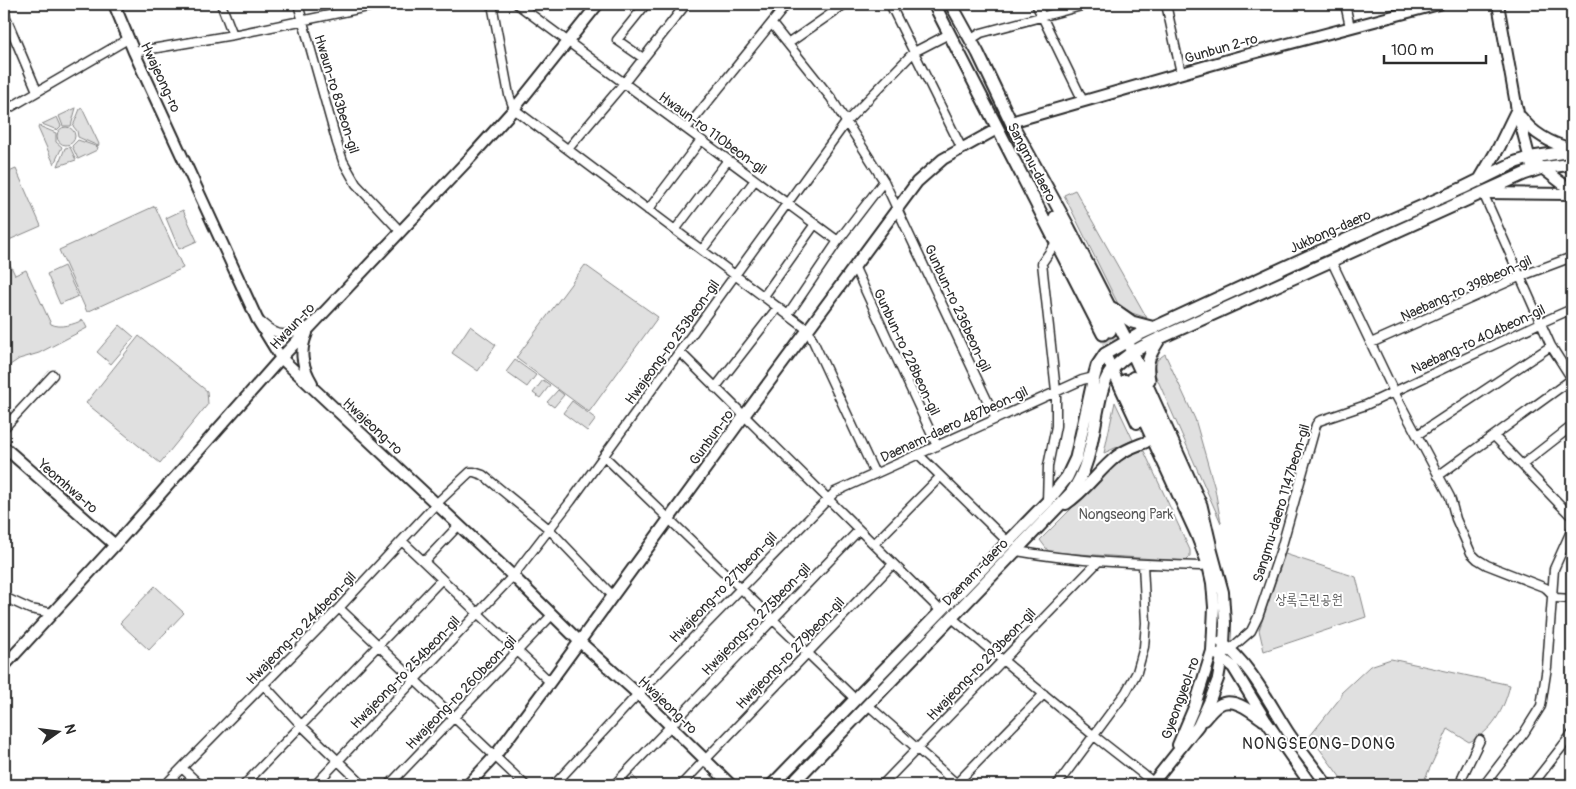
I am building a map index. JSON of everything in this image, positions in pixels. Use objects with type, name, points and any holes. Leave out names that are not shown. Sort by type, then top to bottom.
[{"type":"main road","name":"Sangmu-daero","points":[[934,4],[997,129],[1106,333],[1050,206],[1051,194],[1011,122],[951,4]]},
{"type":"main road","points":[[1478,181],[1499,147],[1517,110]]},
{"type":"main road","name":"Jukbong-daero","points":[[1132,353],[1157,333],[1307,257],[1463,188],[1516,162],[1572,150]]},
{"type":"main road","name":"Jukbong-daero","points":[[1105,354],[1127,341],[1157,333],[1332,260],[1537,170],[1572,164]]},
{"type":"main road","points":[[1455,205],[1460,198],[1469,193],[1469,189],[1463,188]]},
{"type":"main road","points":[[1051,194],[1109,305],[1152,394],[1201,505],[1210,544]]},
{"type":"main road","points":[[1040,209],[1040,219],[1105,354]]},
{"type":"main road","points":[[1109,305],[1132,322],[1157,333],[1147,364],[1152,394]]},
{"type":"main road","name":"Daenam-daero","points":[[772,785],[1008,542],[1078,484],[1087,460],[1102,391],[1112,370],[1132,353]]},
{"type":"main road","name":"Daenam-daero","points":[[791,785],[1017,552],[1052,506],[1076,458],[1097,366],[1105,354]]},
{"type":"street","name":"Hwajeong-ro","points":[[114,4],[128,39],[257,319],[281,358],[513,576],[579,642],[638,694],[731,785]]},
{"type":"street","points":[[223,4],[233,35]]},
{"type":"street","name":"Hwaun-ro 83beon-gil","points":[[298,4],[343,161],[356,184],[401,232]]},
{"type":"street","points":[[134,52],[233,35],[382,4]]},
{"type":"street","points":[[492,4],[509,95],[514,109],[808,330],[875,474]]},
{"type":"street","name":"Hwaun-ro 110beon-gil","points":[[517,4],[838,241]]},
{"type":"street","name":"Hwaun-ro","points":[[4,666],[115,545],[310,326],[401,232],[514,109],[598,4]]},
{"type":"street","points":[[643,58],[618,40],[646,4]]},
{"type":"street","points":[[568,149],[624,83],[686,4]]},
{"type":"street","points":[[686,129],[787,4]]},
{"type":"street","points":[[788,43],[845,4]]},
{"type":"street","points":[[890,4],[961,147]]},
{"type":"street","points":[[1036,4],[1083,101]]},
{"type":"street","points":[[970,40],[981,33],[1078,5],[1089,4]]},
{"type":"street","points":[[1166,4],[1181,73]]},
{"type":"street","points":[[1345,4],[1350,27]]},
{"type":"street","name":"Gunbun 2-ro","points":[[1011,122],[1181,73],[1439,4]]},
{"type":"street","points":[[1498,4],[1517,110],[1531,158],[1537,170],[1572,193]]},
{"type":"street","points":[[4,13],[37,91]]},
{"type":"street","name":"Gunbun-ro 236beon-gil","points":[[772,24],[847,121],[884,181],[996,418]]},
{"type":"street","name":"Hwajeong-ro 253beon-gil","points":[[513,576],[604,456],[847,121],[914,52],[949,34]]},
{"type":"street","points":[[4,111],[128,39]]},
{"type":"street","points":[[1517,110],[1529,127],[1558,145],[1572,150]]},
{"type":"street","name":"Gunbun-ro","points":[[468,785],[495,756],[917,182],[933,167],[961,147],[997,129]]},
{"type":"street","points":[[648,210],[701,140]]},
{"type":"street","points":[[675,230],[728,160]]},
{"type":"street","points":[[702,250],[755,180]]},
{"type":"street","points":[[788,314],[838,241],[884,181]]},
{"type":"street","points":[[1438,476],[1572,379],[1551,346],[1483,193],[1572,193]]},
{"type":"street","points":[[764,296],[814,224]]},
{"type":"street","points":[[1053,247],[1042,263],[1056,391],[1056,426],[1048,466],[1052,506],[1088,486],[1126,450],[1146,442]]},
{"type":"street","name":"Naebang-ro 398beon-gil","points":[[1371,343],[1520,277],[1572,257]]},
{"type":"street","points":[[1332,260],[1394,392],[1450,497],[1471,553],[1477,559],[1502,571],[1546,588],[1556,598],[1572,600]]},
{"type":"street","name":"Gunbun-ro 228beon-gil","points":[[854,268],[937,446]]},
{"type":"street","points":[[715,388],[778,307]]},
{"type":"street","name":"Naebang-ro 404beon-gil","points":[[1394,392],[1540,323],[1572,310]]},
{"type":"street","points":[[257,319],[271,331],[284,336],[310,326]]},
{"type":"street","points":[[310,326],[303,343],[302,359],[305,371],[318,392]]},
{"type":"street","points":[[1416,435],[1551,346]]},
{"type":"street","points":[[680,352],[942,611]]},
{"type":"street","points":[[1105,354],[1182,518],[1208,565]]},
{"type":"street","points":[[4,428],[53,375]]},
{"type":"street","name":"Daenam-daero 487beon-gil","points":[[827,498],[835,492],[996,418],[1082,380],[1094,377]]},
{"type":"street","points":[[1226,650],[1212,651],[1214,607],[1208,565],[1129,379],[1210,544],[1222,592],[1226,650],[1233,667],[1266,721],[1311,785]]},
{"type":"street","name":"Sangmu-daero 1147beon-gil","points":[[1226,650],[1251,631],[1258,617],[1281,549],[1316,425],[1322,419],[1353,411],[1394,392]]},
{"type":"street","points":[[1522,465],[1572,426]]},
{"type":"street","points":[[1494,436],[1572,515]]},
{"type":"street","name":"Yeomhwa-ro","points":[[4,447],[115,545]]},
{"type":"street","points":[[919,455],[1008,542]]},
{"type":"street","points":[[604,456],[855,699]]},
{"type":"street","name":"Hwajeong-ro 244beon-gil","points":[[165,785],[339,608],[436,504],[470,472],[483,475],[549,529]]},
{"type":"street","points":[[874,544],[940,477]]},
{"type":"street","name":"Hwajeong-ro 271beon-gil","points":[[554,785],[638,694],[827,498]]},
{"type":"street","points":[[424,562],[459,525]]},
{"type":"street","points":[[549,529],[613,596]]},
{"type":"street","points":[[1484,785],[1524,733],[1541,706],[1547,667],[1554,569],[1572,529]]},
{"type":"street","name":"Hwajeong-ro 275beon-gil","points":[[614,785],[859,530]]},
{"type":"street","points":[[402,541],[550,682]]},
{"type":"street","points":[[1017,552],[1098,562],[1208,565]]},
{"type":"street","name":"Hwajeong-ro 293beon-gil","points":[[882,785],[1098,562]]},
{"type":"street","name":"Hwajeong-ro 279beon-gil","points":[[681,785],[893,564]]},
{"type":"street","points":[[1057,785],[1126,692],[1137,672],[1144,647],[1146,623],[1142,564]]},
{"type":"street","name":"Hwajeong-ro 254beon-gil","points":[[315,785],[513,576]]},
{"type":"street","points":[[244,785],[442,579]]},
{"type":"street","points":[[4,598],[30,608],[52,613]]},
{"type":"street","points":[[339,608],[525,785]]},
{"type":"street","name":"Hwajeong-ro 260beon-gil","points":[[389,785],[552,615]]},
{"type":"street","points":[[952,618],[1152,783]]},
{"type":"street","points":[[1214,637],[1250,671],[1290,734],[1327,785]]},
{"type":"street","name":"Gyeongyeol-ro","points":[[1152,783],[1198,726],[1218,679],[1226,650]]},
{"type":"street","name":"Gyeongyeol-ro","points":[[1174,754],[1195,705],[1212,651]]},
{"type":"street","points":[[263,684],[301,725],[363,785]]},
{"type":"street","points":[[868,705],[956,785],[1044,694]]},
{"type":"street","points":[[1198,726],[1220,704],[1232,702],[1266,721]]},
{"type":"street","points":[[1532,785],[1572,734]]},
{"type":"street","points":[[1460,785],[1480,740]]},
{"type":"street","points":[[182,768],[200,785]]},
{"type":"green space","points":[[76,108],[71,126],[63,126],[59,116]]},
{"type":"green space","points":[[82,108],[99,144],[98,146],[78,137],[77,131],[73,126]]},
{"type":"green space","points":[[57,117],[61,126],[57,130],[42,124]]},
{"type":"green space","points":[[39,126],[56,133],[56,142],[62,147],[54,164],[38,128]]},
{"type":"green space","points":[[66,127],[72,130],[75,136],[72,142],[66,145],[60,142],[57,136],[60,130]]},
{"type":"green space","points":[[78,140],[98,147],[97,150],[78,159],[72,146]]},
{"type":"green space","points":[[70,147],[76,160],[58,166],[65,148]]},
{"type":"green space","points":[[16,169],[41,226],[9,240],[4,227],[4,174]]},
{"type":"green space","points":[[1075,190],[1147,318],[1132,313],[1118,304],[1064,195]]},
{"type":"green space","points":[[155,206],[183,268],[87,312],[59,250]]},
{"type":"green space","points":[[183,210],[197,241],[179,249],[166,218]]},
{"type":"green space","points":[[4,255],[15,275],[26,270],[51,324],[63,326],[83,320],[87,328],[39,353],[19,359],[4,369]]},
{"type":"green space","points":[[585,265],[658,317],[589,412],[516,358]]},
{"type":"green space","points":[[64,266],[78,296],[60,304],[47,274]]},
{"type":"green space","points":[[120,325],[134,337],[111,364],[97,352]]},
{"type":"green space","points":[[470,326],[496,345],[478,371],[452,353]]},
{"type":"green space","points":[[139,336],[207,391],[208,404],[160,463],[86,403]]},
{"type":"green space","name":"Nongseong Park","points":[[1165,354],[1195,419],[1215,489],[1221,523],[1155,374],[1157,360]]},
{"type":"green space","points":[[515,360],[536,375],[527,387],[506,372]]},
{"type":"green space","points":[[543,380],[550,385],[540,398],[533,393]]},
{"type":"green space","points":[[558,390],[564,395],[554,407],[547,402]]},
{"type":"green space","points":[[572,401],[596,419],[587,431],[563,413]]},
{"type":"green space","points":[[1115,402],[1133,440],[1104,453]]},
{"type":"green space","name":"Nongseong Park","points":[[1135,451],[1144,451],[1190,550],[1190,557],[1186,561],[1049,552],[1040,540],[1115,465]]},
{"type":"green space","name":"상록근린공원","points":[[1285,554],[1356,577],[1366,617],[1264,651],[1259,630]]},
{"type":"green space","points":[[155,586],[184,613],[149,650],[120,623]]},
{"type":"green space","points":[[1391,659],[1510,685],[1496,719],[1477,738],[1469,742],[1448,729],[1422,785],[1346,785],[1310,736],[1341,697],[1341,693],[1370,666]]},
{"type":"green space","points":[[631,774],[642,785],[620,785]]},
{"type":"tunnel","points":[[1110,331],[1133,377]]},
{"type":"tunnel","points":[[1103,334],[1125,380]]},
{"type":"district","name":"NONGSEONG-DONG","points":[[1319,743]]}]
